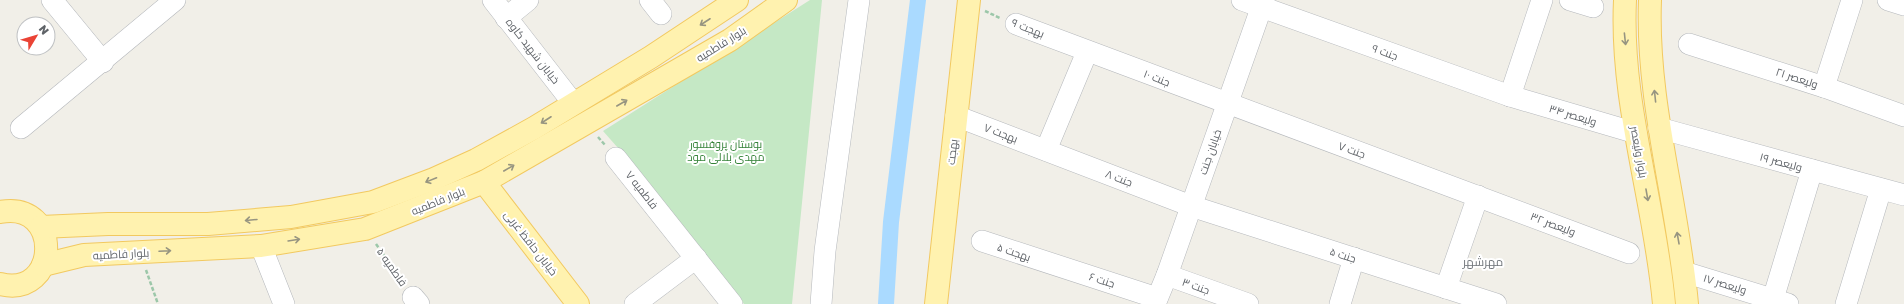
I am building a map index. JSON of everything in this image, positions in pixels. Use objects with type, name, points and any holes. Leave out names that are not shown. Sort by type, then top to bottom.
[{"type":"main road","name":"بلوار فاطمیه","points":[[41,227],[108,224],[208,224],[291,217],[374,202],[434,179],[476,160],[534,128],[651,57],[737,0]]},
{"type":"main road","name":"بلوار فاطمیه","points":[[43,265],[84,255],[261,246],[365,229],[484,182],[730,40],[786,0]]},
{"type":"main road","name":"بلوار ولیعصر","points":[[1625,0],[1624,28],[1636,133],[1659,264],[1664,304]]},
{"type":"main road","points":[[1650,0],[1648,29],[1659,128],[1684,272],[1687,304]]},
{"type":"main road","name":"بهجت","points":[[936,304],[969,2]]},
{"type":"main road","name":"خیابان حافظ غربی","points":[[484,182],[578,304]]},
{"type":"main road","points":[[0,284],[21,284],[38,273],[43,265],[47,246],[41,227],[26,215],[2,207]]},
{"type":"street","points":[[52,0],[103,62]]},
{"type":"street","points":[[21,128],[103,62],[175,0]]},
{"type":"street","name":"خیابان شهید کاوه","points":[[493,0],[573,103]]},
{"type":"street","points":[[506,18],[528,0]]},
{"type":"street","points":[[821,304],[824,251],[859,0]]},
{"type":"street","name":"جنت ۹","points":[[1242,0],[1262,4],[1510,96]]},
{"type":"street","points":[[1510,96],[1542,0]]},
{"type":"street","points":[[1570,0],[1593,7]]},
{"type":"street","points":[[1824,87],[1852,0]]},
{"type":"street","points":[[1888,0],[1904,5]]},
{"type":"street","name":"خیابان جنت","points":[[1156,301],[1167,275],[1262,4]]},
{"type":"street","name":"بهجت ۹","points":[[1016,24],[1087,52]]},
{"type":"street","name":"ولیعصر ۲۱","points":[[1689,44],[1824,87],[1904,116]]},
{"type":"street","points":[[1046,150],[1087,52]]},
{"type":"street","name":"جنت ۱۰","points":[[1087,52],[1227,104]]},
{"type":"street","name":"ولیعصر ۳۴","points":[[1510,96],[1636,133]]},
{"type":"street","name":"جنت ۷","points":[[1227,104],[1478,196]]},
{"type":"street","name":"بهجت ۷","points":[[956,116],[1046,150]]},
{"type":"street","name":"ولیعصر ۱۹","points":[[1659,128],[1904,195]]},
{"type":"street","name":"جنت ۸","points":[[1046,150],[1191,206]]},
{"type":"street","name":"فاطمیه ۷","points":[[616,158],[732,304]]},
{"type":"street","points":[[1780,302],[1812,170]]},
{"type":"street","points":[[1846,304],[1881,189]]},
{"type":"street","points":[[1446,288],[1478,196]]},
{"type":"street","name":"ولیعصر ۳۲","points":[[1478,196],[1629,253]]},
{"type":"street","name":"جنت ۵","points":[[1191,206],[1496,304]]},
{"type":"street","name":"بهجت ۵","points":[[982,241],[1046,262]]},
{"type":"street","points":[[261,246],[284,304]]},
{"type":"street","points":[[635,304],[696,258]]},
{"type":"street","points":[[1340,304],[1354,258]]},
{"type":"street","name":"جنت ۶","points":[[1046,262],[1156,301]]},
{"type":"street","name":"ولیعصر ۱۷","points":[[1684,272],[1780,302]]},
{"type":"street","name":"جنت ۳","points":[[1167,275],[1220,299],[1248,304]]},
{"type":"path","name":"بهجت ۹","points":[[969,2],[1016,24]]},
{"type":"path","points":[[586,124],[616,158]]},
{"type":"path","name":"فاطمیه ۵","points":[[365,229],[416,301]]},
{"type":"path","points":[[139,253],[158,304]]},
{"type":"green space","name":"بوستان پروفسور مهدی بلالی مود","points":[[810,0],[822,0],[792,304],[744,304],[641,174],[603,131]]},
{"type":"waterway","points":[[886,304],[891,222],[918,0]]},
{"type":"district","name":"مهرشهر","points":[[1483,262]]}]
